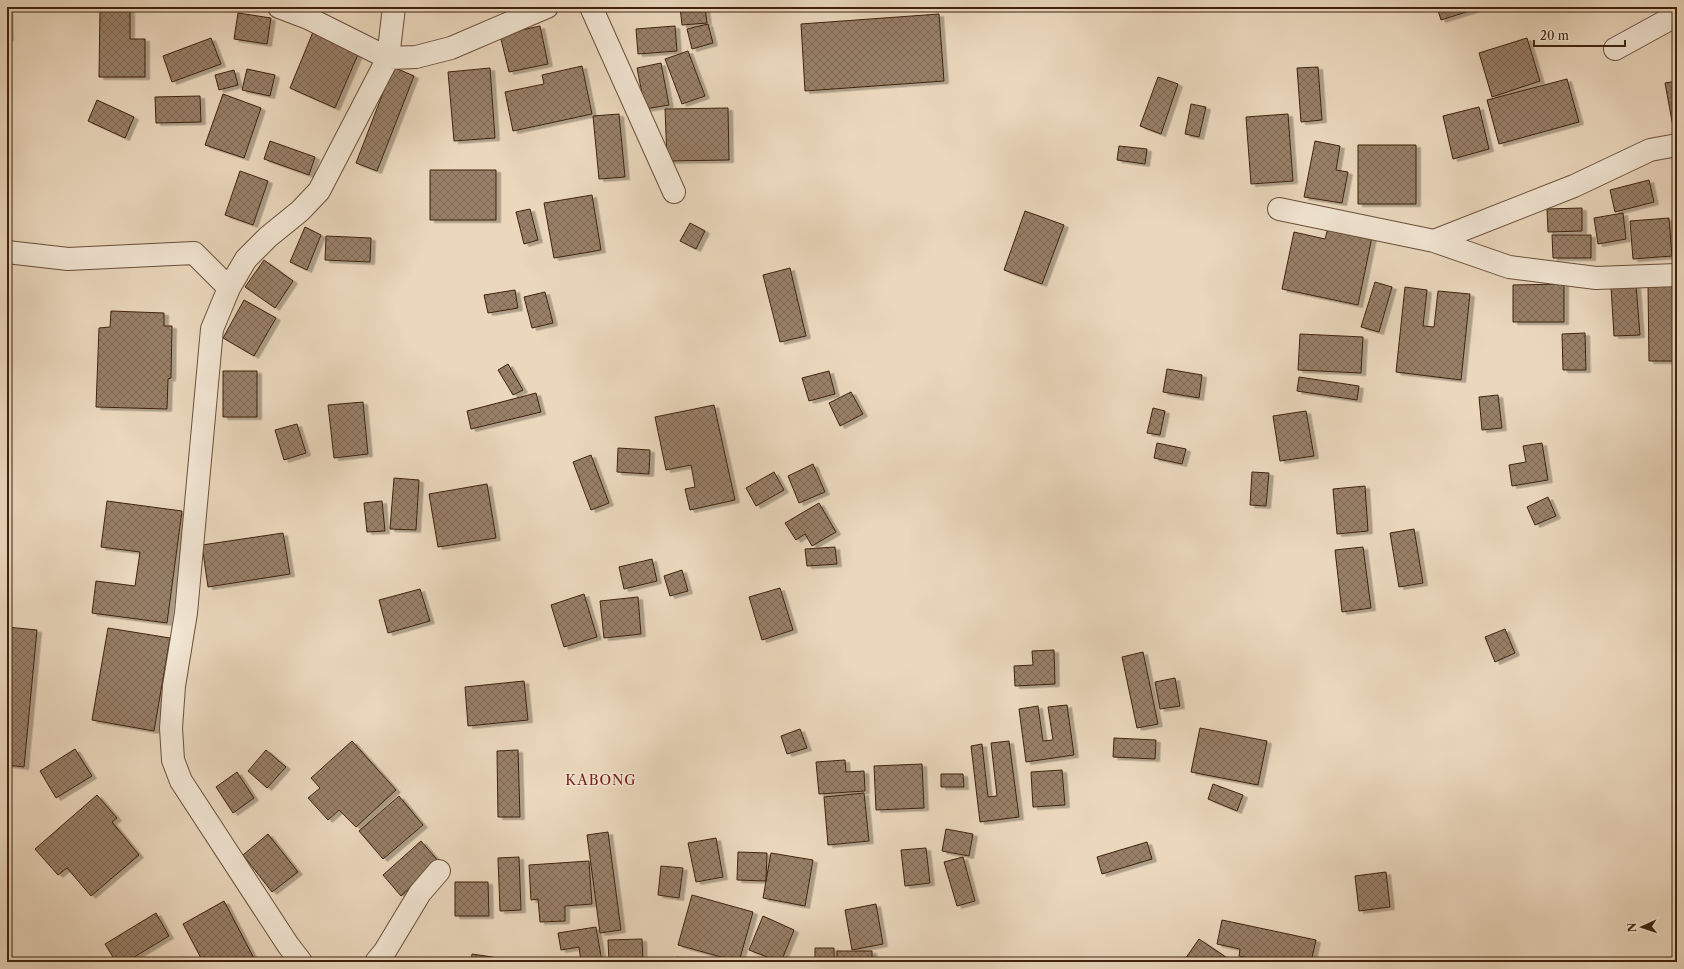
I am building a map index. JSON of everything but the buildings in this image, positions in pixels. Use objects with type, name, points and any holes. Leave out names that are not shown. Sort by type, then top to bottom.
[{"type":"street","points":[[279,7],[308,18],[388,58],[416,57],[451,48],[547,7]]},
{"type":"street","points":[[301,962],[288,945],[181,781],[173,760],[171,728],[174,686],[186,613],[212,329],[229,288],[246,259],[268,237],[300,211],[319,191],[345,145],[388,58],[394,7]]},
{"type":"street","points":[[590,7],[674,192]]},
{"type":"street","points":[[1615,49],[1677,15]]},
{"type":"street","points":[[1434,240],[1574,186],[1650,150],[1677,145]]},
{"type":"street","points":[[1279,208],[1434,240],[1508,267],[1596,278],[1677,275]]},
{"type":"street","points":[[7,252],[68,260],[194,253],[229,288]]},
{"type":"street","points":[[376,962],[385,951],[420,893],[439,870]]},
{"type":"district","name":"KABONG","points":[[601,780]]}]
